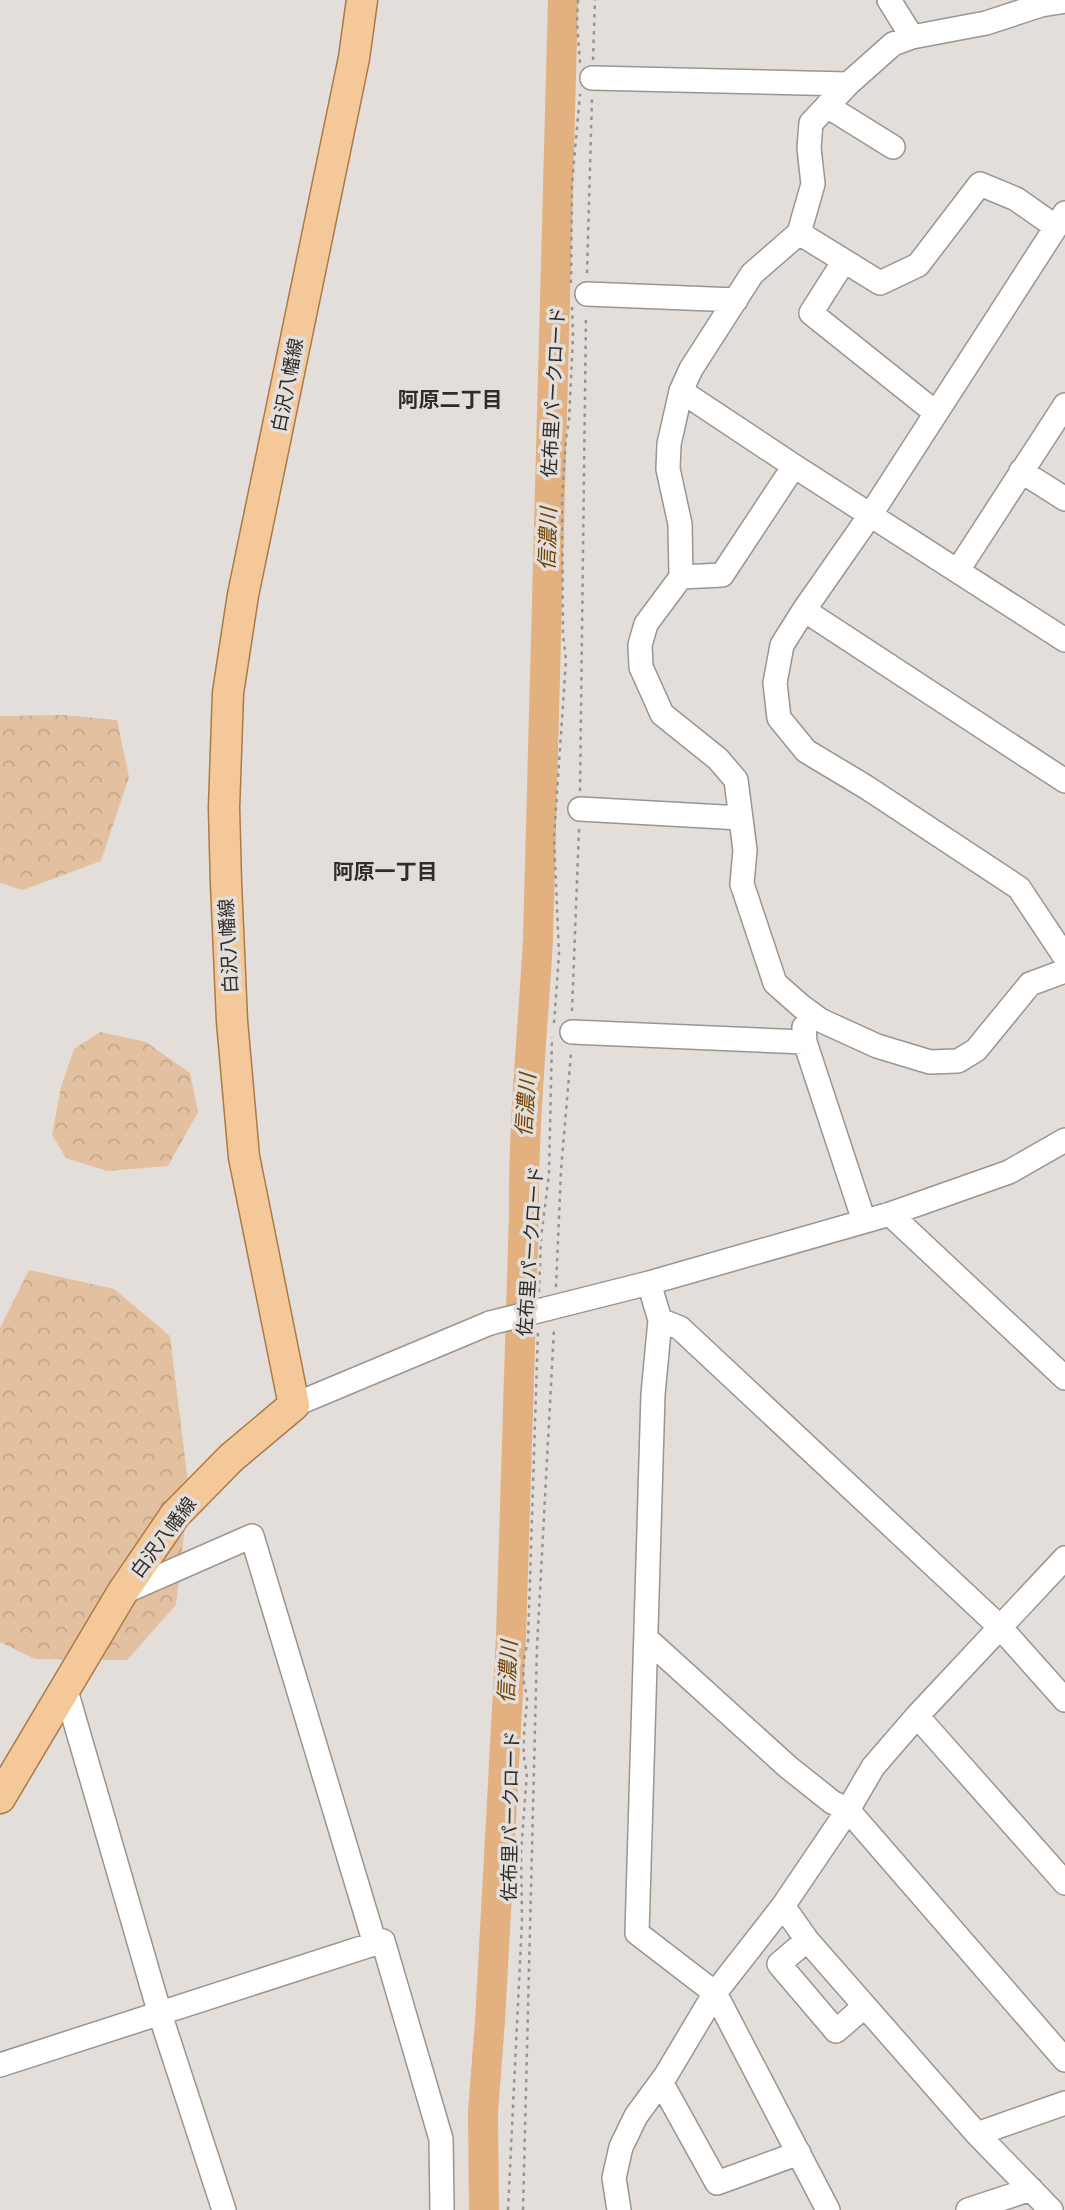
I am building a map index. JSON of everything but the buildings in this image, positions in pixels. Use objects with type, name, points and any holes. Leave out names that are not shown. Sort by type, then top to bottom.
[{"type":"main road","name":"白沢八幡線","points":[[0,1798],[122,1592],[175,1515],[231,1458],[294,1405],[244,1157],[232,1021],[226,883],[224,808],[228,693],[243,595],[354,58],[362,0]]},
{"type":"street","points":[[889,0],[912,37]]},
{"type":"street","points":[[1065,1],[1041,5],[986,23],[912,37],[893,44],[848,84],[811,123],[809,148],[813,184],[799,233],[752,274],[691,369],[681,391],[669,444],[668,470],[680,524],[681,577],[646,624],[640,645],[641,667],[662,714],[718,759],[736,780],[745,850],[742,884],[775,984],[801,1006],[820,1020],[877,1046],[930,1062],[958,1060],[976,1050],[1030,985],[1065,971]]},
{"type":"street","points":[[584,79],[848,84]]},
{"type":"street","points":[[827,106],[893,147]]},
{"type":"street","points":[[799,233],[880,283],[918,265],[980,184],[1061,220],[871,514],[782,645],[775,683],[779,718],[806,751],[866,787],[1019,888],[1065,957]]},
{"type":"street","points":[[844,261],[811,313],[936,414]]},
{"type":"street","points":[[576,291],[736,300]]},
{"type":"street","points":[[681,391],[1065,640]]},
{"type":"street","points":[[958,570],[1065,405]]},
{"type":"street","points":[[681,577],[722,575],[793,466]]},
{"type":"street","points":[[1021,471],[1065,499]]},
{"type":"street","points":[[804,610],[1065,781]]},
{"type":"street","points":[[580,808],[741,818]]},
{"type":"street","points":[[801,1006],[805,1042],[864,1221]]},
{"type":"street","points":[[559,1031],[805,1042]]},
{"type":"street","points":[[294,1405],[491,1323],[649,1283],[890,1214],[1009,1172],[1065,1140]]},
{"type":"street","points":[[890,1214],[1065,1378]]},
{"type":"street","points":[[649,1283],[660,1320],[653,1408],[637,1933],[715,1993],[828,2210]]},
{"type":"street","points":[[660,1320],[680,1328],[1000,1627],[1065,1700]]},
{"type":"street","points":[[122,1592],[252,1536],[375,1944]]},
{"type":"street","points":[[619,2210],[614,2178],[621,2147],[636,2116],[661,2082],[715,1993],[783,1906],[848,1810],[873,1767],[917,1716],[1065,1558]]},
{"type":"street","points":[[648,1640],[788,1767],[832,1802],[848,1810],[1065,2060]]},
{"type":"street","points":[[65,1687],[160,2014],[223,2210]]},
{"type":"street","points":[[917,1716],[1065,1884]]},
{"type":"street","points":[[783,1906],[807,1940],[865,2007],[978,2134],[1051,2210]]},
{"type":"street","points":[[807,1940],[779,1964],[836,2031],[865,2007]]},
{"type":"street","points":[[0,2065],[383,1941],[441,2139],[442,2210]]},
{"type":"street","points":[[661,2082],[717,2183],[799,2153]]},
{"type":"street","points":[[978,2134],[1065,2104]]},
{"type":"street","points":[[968,2210],[1031,2189]]},
{"type":"path","name":"佐布里パークロード","points":[[508,2210],[522,1921],[521,1853],[527,1772],[524,1744],[527,1694],[524,1681],[525,1654],[528,1642],[544,1310],[541,1238],[549,1174],[559,1031],[554,837],[566,660],[563,634],[562,497],[576,291],[572,184],[584,79],[577,22],[579,0]]},
{"type":"path","points":[[523,2210],[544,1310],[561,1170],[559,1031],[580,808],[584,640],[576,291],[584,79],[594,0]]},
{"type":"green space","points":[[64,715],[117,720],[129,777],[101,861],[23,890],[0,883],[0,716]]},
{"type":"green space","points":[[100,1032],[146,1042],[190,1073],[198,1112],[168,1166],[107,1171],[66,1158],[52,1135],[61,1087],[74,1049]]},
{"type":"green space","points":[[29,1270],[114,1289],[170,1336],[189,1490],[176,1605],[127,1660],[35,1659],[0,1642],[0,1328]]},
{"type":"waterway","name":"信濃川","points":[[484,2210],[483,2112],[511,1637],[525,1145],[538,939],[563,0]]},
{"type":"district","name":"阿原二丁目","points":[[450,400]]},
{"type":"district","name":"阿原一丁目","points":[[385,872]]}]
